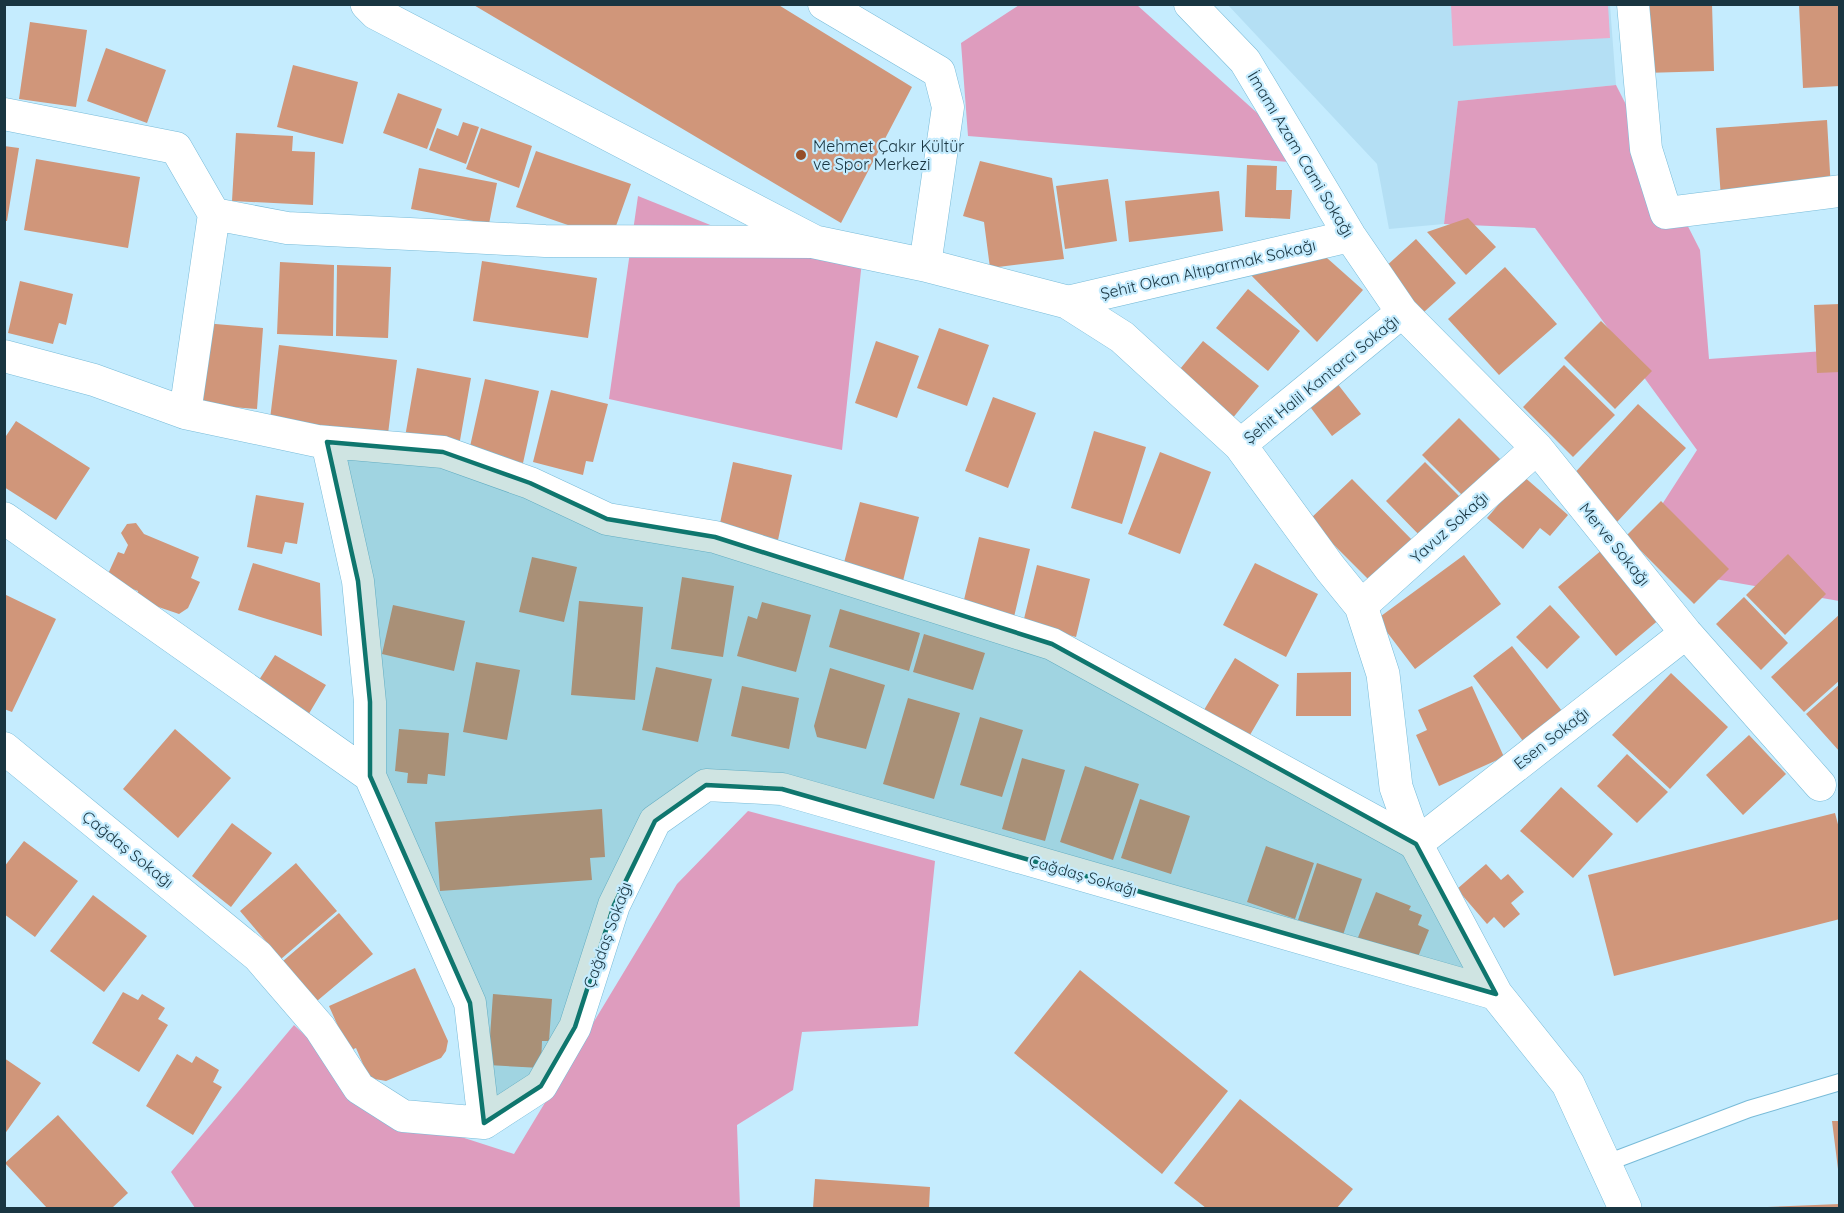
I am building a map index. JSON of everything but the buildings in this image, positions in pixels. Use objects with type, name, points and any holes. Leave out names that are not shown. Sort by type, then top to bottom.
[{"type":"main road","points":[[367,4],[376,13],[815,242],[925,265],[1067,303],[1122,337],[1240,445],[1330,568],[1361,606],[1383,674],[1396,787],[1416,844],[1496,994],[1568,1084],[1625,1209]]},
{"type":"street","points":[[824,4],[939,72],[948,107],[925,265]]},
{"type":"street","name":"İmamı Azam Cami Sokağı","points":[[1190,4],[1245,61],[1350,236],[1402,312]]},
{"type":"street","points":[[1633,4],[1646,149],[1666,213],[1839,191]]},
{"type":"street","points":[[4,114],[176,148],[214,214],[185,413]]},
{"type":"street","points":[[214,214],[287,228],[430,236],[545,241],[815,242]]},
{"type":"street","name":"Şehit Okan Altıparmak Sokağı","points":[[1067,303],[1350,236]]},
{"type":"street","name":"Şehit Halil Kantarcı Sokağı","points":[[1240,445],[1402,312]]},
{"type":"street","name":"Merve Sokağı","points":[[1402,312],[1538,448],[1686,633],[1820,785]]},
{"type":"street","points":[[4,356],[94,380],[185,413],[327,442],[443,452],[530,483],[607,519],[715,537],[1052,644],[1416,844]]},
{"type":"street","points":[[327,442],[358,581],[370,702],[370,776],[470,1003],[484,1123]]},
{"type":"street","name":"Yavuz Sokağı","points":[[1361,606],[1538,448]]},
{"type":"street","points":[[4,518],[370,776]]},
{"type":"street","name":"Esen Sokağı","points":[[1416,844],[1686,633]]},
{"type":"street","name":"Çağdaş Sokağı","points":[[4,748],[258,956],[320,1028],[359,1088],[403,1116],[484,1123],[541,1086],[575,1027],[614,905],[655,821],[706,785],[783,789],[1496,994]]},
{"type":"lane","points":[[1605,1164],[1749,1109],[1839,1082]]},
{"type":"highlighted area","points":[[327,442],[443,452],[530,483],[607,519],[715,537],[1052,644],[1416,844],[1496,994],[782,789],[706,785],[655,821],[614,905],[575,1027],[541,1086],[484,1123],[470,1003],[370,776],[370,702],[358,581]]},
{"type":"shaded area","points":[[1019,5],[1137,5],[1314,164],[968,136],[961,43]]},
{"type":"shaded area","points":[[1228,5],[1610,5],[1616,85],[1458,101],[1444,224],[1389,229],[1377,164]]},
{"type":"shaded area","points":[[1451,5],[1608,5],[1610,38],[1453,46]]},
{"type":"shaded area","points":[[1616,85],[1700,250],[1709,359],[1839,350],[1839,601],[1715,579],[1661,506],[1697,450],[1535,228],[1444,224],[1458,101]]},
{"type":"shaded area","points":[[638,196],[778,252],[862,261],[842,450],[609,399]]},
{"type":"shaded area","points":[[748,811],[935,861],[918,1026],[802,1032],[793,1090],[737,1125],[740,1208],[195,1208],[171,1172],[294,1025],[387,1113],[514,1154],[677,884]]},
{"type":"place","name":"Mehmet Çakır Kültür ve Spor Merkezi","points":[[801,155]]}]
